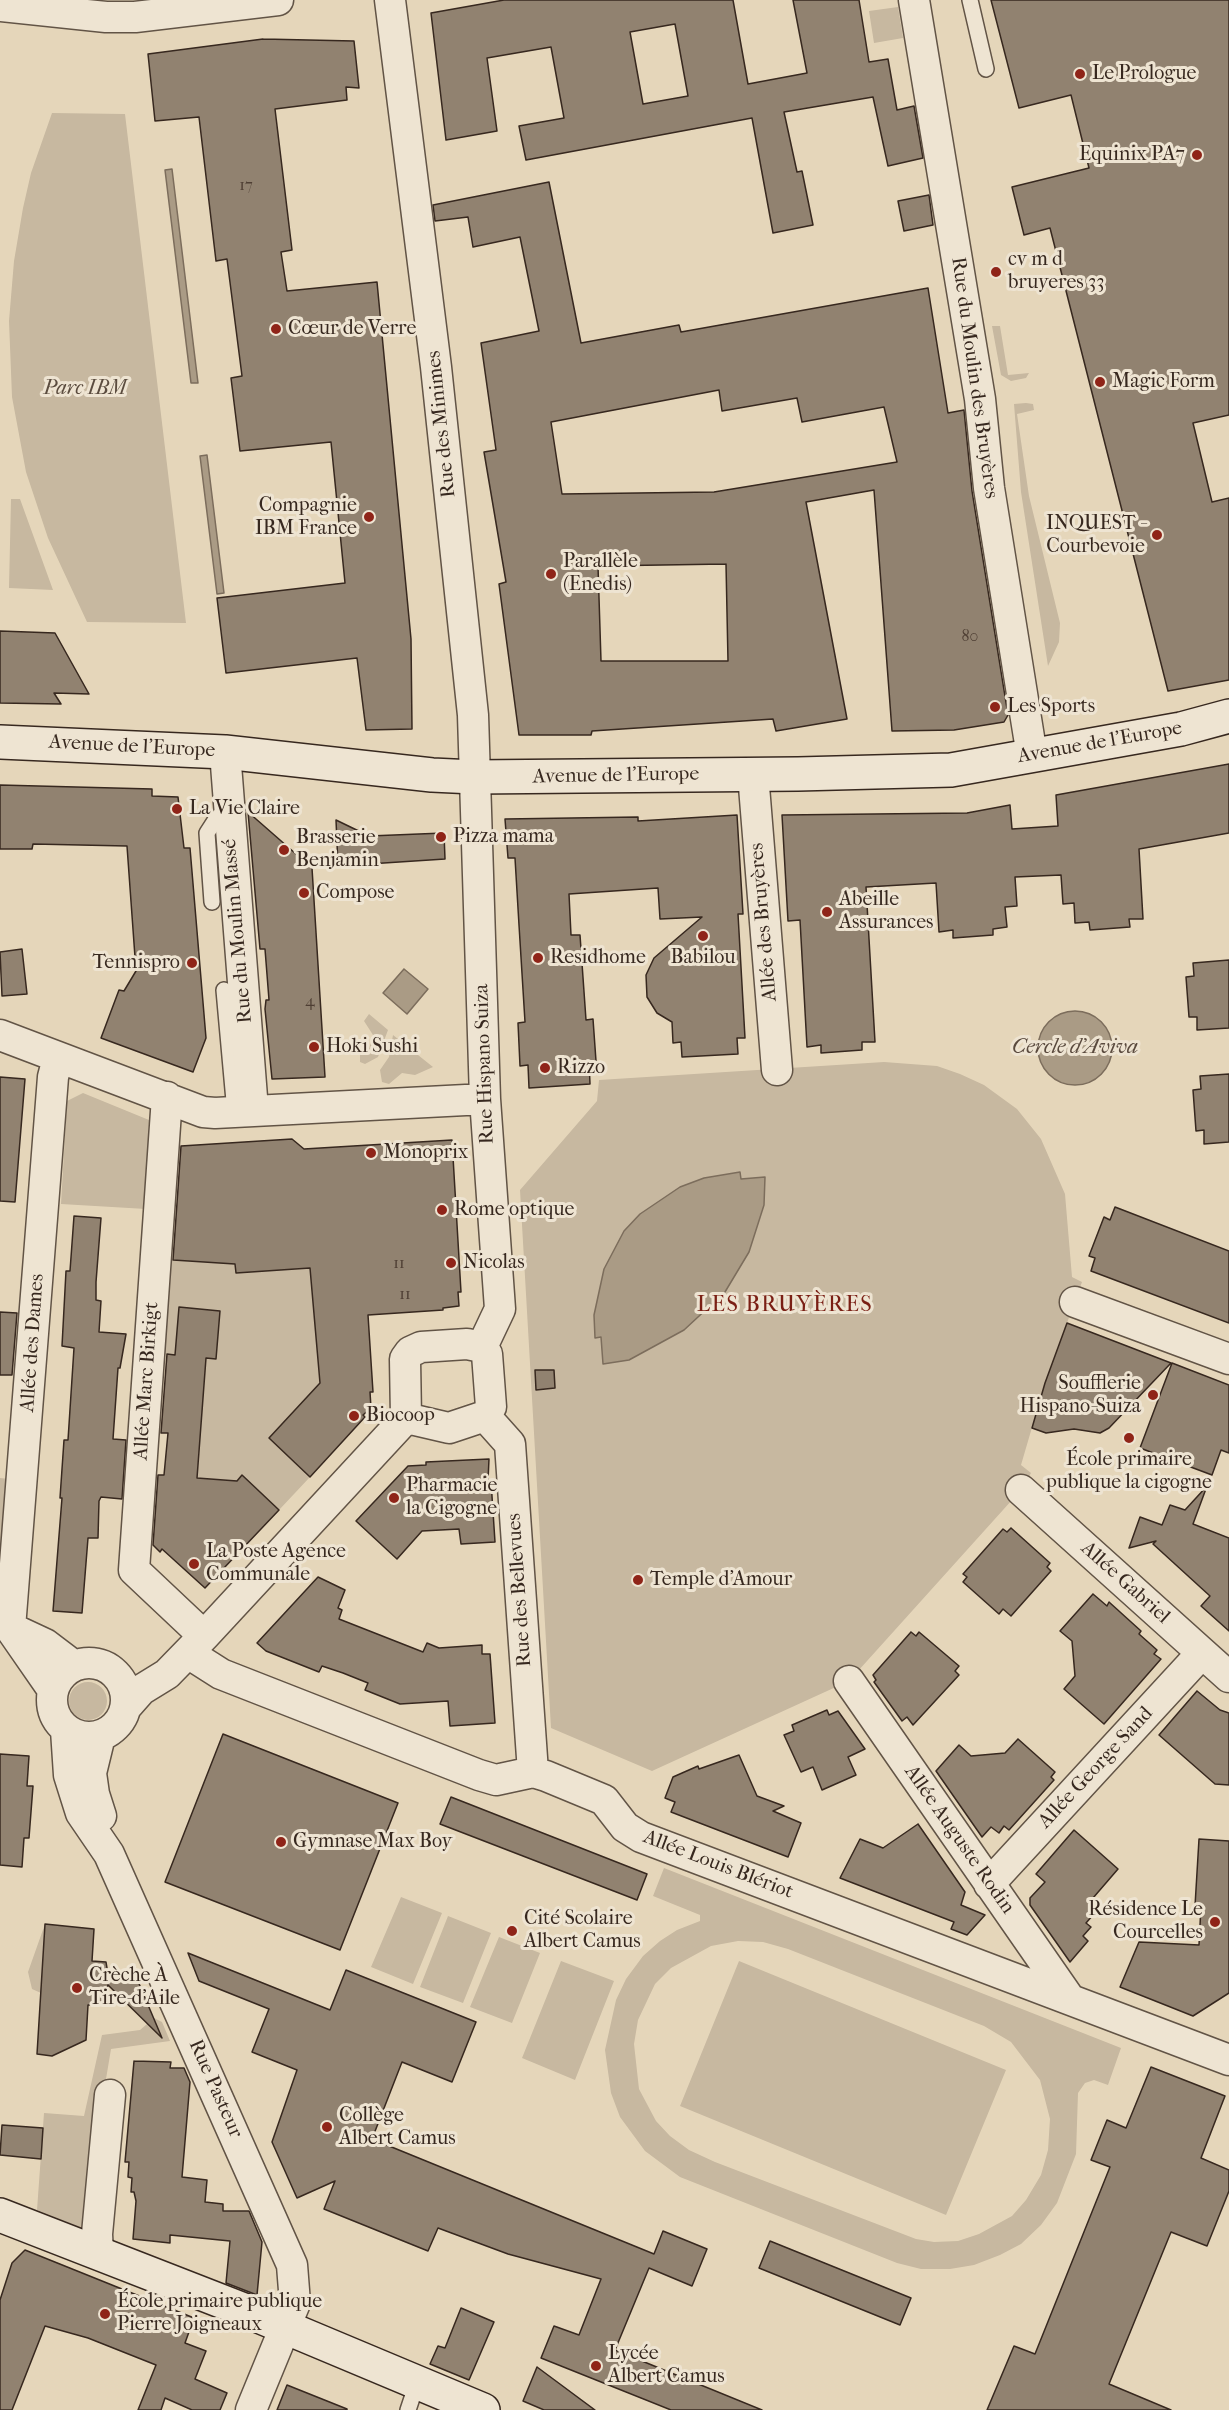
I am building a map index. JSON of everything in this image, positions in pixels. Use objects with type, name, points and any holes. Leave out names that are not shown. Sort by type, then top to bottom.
[{"type":"main road","name":"Avenue de l'Europe","points":[[0,742],[225,752],[422,774],[474,777],[951,770],[1181,729],[1229,716]]},
{"type":"main road","points":[[0,2215],[286,2328],[412,2396],[483,2410]]},
{"type":"street","points":[[0,6],[106,17],[134,8],[278,0]]},
{"type":"street","name":"Rue des Minimes","points":[[390,0],[436,367],[473,715],[474,777]]},
{"type":"street","name":"Rue du Moulin des Bruyères","points":[[914,0],[980,399],[989,488],[1032,756]]},
{"type":"street","name":"Rue du Moulin Massé","points":[[225,752],[244,1111]]},
{"type":"street","name":"Allée des Bruyères","points":[[753,774],[777,1070]]},
{"type":"street","name":"Rue Hispano Suiza","points":[[474,777],[485,1099],[500,1309],[482,1347]]},
{"type":"street","points":[[0,1035],[203,1112],[485,1099]]},
{"type":"street","name":"Allée des Dames","points":[[5,1626],[54,1077],[58,1058]]},
{"type":"street","name":"Allée Marc Birkigt","points":[[166,1097],[134,1570],[196,1644]]},
{"type":"street","points":[[1075,1302],[1229,1359]]},
{"type":"street","points":[[196,1644],[151,1664],[109,1668],[92,1662],[74,1666],[57,1680],[53,1690],[52,1705],[56,1718],[66,1730],[88,1737],[100,1736],[116,1726],[126,1707],[141,1690],[167,1674],[196,1644],[406,1418],[405,1359],[410,1352],[421,1347],[467,1344],[482,1347],[488,1354],[491,1407],[485,1416],[449,1428],[406,1418]]},
{"type":"street","name":"Rue des Bellevues","points":[[485,1416],[510,1444],[533,1772]]},
{"type":"street","name":"Allée Gabriel","points":[[1021,1490],[1229,1677]]},
{"type":"street","points":[[5,1626],[45,1644],[74,1666]]},
{"type":"street","points":[[5,1626],[53,1690]]},
{"type":"street","points":[[196,1644],[221,1674],[479,1775],[496,1780],[533,1772]]},
{"type":"street","name":"Allée George Sand","points":[[989,1884],[1202,1653]]},
{"type":"street","points":[[109,1668],[124,1685],[126,1707]]},
{"type":"street","name":"Allée Auguste Rodin","points":[[849,1681],[1069,1998]]},
{"type":"street","name":"Rue Pasteur","points":[[66,1730],[69,1775],[81,1813],[110,1854],[287,2252],[296,2293],[295,2303],[251,2410]]},
{"type":"street","name":"Rue Pasteur","points":[[100,1736],[91,1773],[93,1794],[106,1826],[110,1854]]},
{"type":"street","name":"Allée Louis Blériot","points":[[533,1772],[604,1800],[625,1827],[641,1837],[1229,2060]]},
{"type":"street","points":[[98,2254],[97,2234],[110,2095]]},
{"type":"lane","points":[[970,0],[986,69]]},
{"type":"lane","points":[[212,902],[207,833],[216,819],[228,809]]},
{"type":"lane","points":[[224,990],[244,1111]]},
{"type":"green space","points":[[898,7],[903,38],[874,43],[869,11]]},
{"type":"green space","name":"Parc IBM","points":[[52,113],[125,114],[186,623],[87,622],[48,538],[26,472],[12,397],[9,321],[14,261],[23,208],[31,173]]},
{"type":"green space","points":[[992,326],[1000,326],[1008,375],[1029,373],[1026,378],[1011,381],[1001,375]]},
{"type":"green space","points":[[1014,404],[1033,404],[1034,410],[1017,414],[1029,496],[1060,623],[1059,642],[1048,666],[1021,492]]},
{"type":"green space","points":[[11,499],[20,499],[53,590],[9,588]]},
{"type":"green space","points":[[369,1014],[388,1030],[378,1057],[365,1064],[360,1062],[360,1054],[369,1049],[373,1035],[364,1021]]},
{"type":"green space","points":[[393,1035],[433,1067],[415,1075],[402,1073],[389,1084],[382,1082],[380,1070],[389,1057]]},
{"type":"green space","points":[[884,1062],[937,1066],[960,1074],[984,1085],[1017,1109],[1041,1139],[1065,1194],[1072,1277],[1082,1282],[1045,1383],[1021,1465],[1031,1473],[1021,1490],[849,1681],[652,1771],[551,1728],[520,1190],[597,1101],[599,1080]]},
{"type":"green space","points":[[83,1093],[149,1120],[146,1209],[61,1204],[67,1101]]},
{"type":"green space","points":[[170,1260],[235,1264],[236,1273],[326,1267],[311,1280],[320,1383],[269,1438],[310,1477],[279,1510],[242,1475],[237,1481],[197,1478],[206,1358],[216,1359],[220,1311],[180,1307],[175,1355],[162,1354]]},
{"type":"green space","points":[[0,1478],[9,1479],[0,1582]]},
{"type":"green space","points":[[88,1682],[102,1687],[107,1701],[102,1715],[88,1720],[74,1715],[69,1701],[74,1687]]},
{"type":"green space","points":[[664,1868],[1121,2048],[1108,2085],[1094,2080],[1085,2083],[1078,2093],[1076,2154],[1057,2203],[1041,2225],[1021,2244],[974,2265],[950,2269],[921,2269],[897,2263],[680,2177],[645,2151],[620,2117],[611,2093],[605,2050],[616,2000],[626,1979],[643,1956],[677,1930],[700,1921],[700,1915],[653,1896]],"holes":[[[738,1941],[763,1942],[788,1949],[984,2026],[1011,2042],[1040,2080],[1050,2119],[1048,2150],[1041,2175],[1026,2200],[1012,2216],[979,2234],[958,2241],[934,2242],[916,2239],[715,2162],[689,2150],[670,2136],[656,2121],[639,2089],[634,2044],[638,2020],[655,1984],[671,1968],[711,1946]]]},
{"type":"green space","points":[[401,1897],[442,1913],[413,1984],[371,1967]]},
{"type":"green space","points":[[448,1916],[491,1933],[463,2003],[420,1987]]},
{"type":"green space","points":[[45,1924],[41,1993],[32,1989],[28,1972]]},
{"type":"green space","points":[[499,1937],[540,1953],[512,2023],[470,2007]]},
{"type":"green space","points":[[561,1961],[614,1981],[575,2080],[522,2058]]},
{"type":"green space","points":[[739,1961],[1006,2070],[946,2215],[680,2106]]},
{"type":"green space","points":[[154,2018],[162,2022],[170,2041],[111,2049],[104,2091],[92,2232],[37,2210],[44,2113],[84,2116],[102,2035],[140,2030]]},
{"type":"water","points":[[172,169],[198,383],[191,383],[165,170]]},
{"type":"water","points":[[207,455],[224,593],[217,594],[200,456]]},
{"type":"water","points":[[404,969],[428,989],[407,1014],[383,993]]},
{"type":"water","name":"Cercle d'Aviva","points":[[1075,1011],[1089,1014],[1101,1022],[1109,1034],[1112,1048],[1109,1062],[1101,1074],[1089,1082],[1075,1085],[1061,1082],[1049,1074],[1041,1062],[1038,1048],[1041,1034],[1049,1022],[1061,1014]]},
{"type":"water","points":[[740,1172],[741,1179],[765,1177],[764,1205],[749,1252],[725,1292],[684,1330],[629,1360],[603,1364],[601,1337],[595,1338],[594,1315],[604,1269],[624,1231],[640,1214],[680,1187],[704,1178]]},
{"type":"building","points":[[504,0],[733,0],[748,84],[807,73],[793,0],[859,0],[869,62],[888,59],[897,110],[914,106],[923,158],[888,166],[873,97],[784,112],[797,172],[802,171],[813,225],[773,233],[752,118],[526,160],[519,126],[564,118],[551,47],[487,58],[497,131],[446,140],[431,13]],"holes":[[[675,24],[688,96],[643,104],[630,32]]]},
{"type":"building","points":[[991,0],[1229,0],[1229,415],[1193,423],[1212,502],[1229,498],[1229,680],[1168,691],[1050,228],[1024,235],[1012,187],[1089,168],[1071,95],[1019,108]]},
{"type":"building","points":[[263,39],[354,41],[359,88],[346,87],[347,100],[275,109],[292,250],[281,252],[287,291],[377,282],[411,639],[412,729],[366,730],[357,658],[226,673],[217,598],[345,583],[331,442],[240,451],[231,378],[242,376],[227,259],[216,261],[199,117],[155,121],[148,54]]},
{"type":"building","points":[[549,182],[581,343],[679,325],[681,332],[928,288],[948,413],[964,410],[972,491],[1008,715],[1004,722],[954,730],[892,731],[874,490],[806,502],[847,719],[776,731],[773,719],[592,731],[591,735],[519,735],[499,584],[506,582],[484,452],[496,450],[481,343],[539,331],[520,237],[473,247],[468,217],[435,221],[433,205]],"holes":[[[719,390],[722,411],[797,398],[802,422],[884,407],[897,462],[714,492],[562,494],[551,422]],[[726,564],[728,661],[601,661],[598,566]]]},
{"type":"building","points":[[929,195],[933,225],[904,231],[898,201]]},
{"type":"building","points":[[0,631],[55,633],[89,694],[54,693],[61,704],[0,703]]},
{"type":"building","name":"Abeille Assurances","points":[[1229,764],[1229,833],[1139,849],[1143,919],[1129,919],[1130,927],[1090,930],[1089,922],[1075,923],[1074,903],[1063,904],[1061,875],[1015,877],[1017,906],[1005,907],[1007,927],[993,929],[993,935],[953,938],[953,930],[939,932],[936,883],[866,887],[875,1042],[862,1042],[862,1050],[821,1053],[821,1045],[807,1047],[800,920],[788,921],[782,815],[967,813],[1010,805],[1012,829],[1058,826],[1056,795]]},
{"type":"building","points":[[0,785],[152,789],[152,796],[178,797],[184,848],[190,848],[206,1038],[193,1072],[101,1038],[119,990],[124,991],[136,971],[127,846],[33,844],[32,849],[0,849]]},
{"type":"building","points":[[248,812],[312,868],[325,1077],[272,1079],[265,1009],[266,1000],[269,1000],[265,949],[260,949]]},
{"type":"building","name":"Babilou","points":[[737,815],[743,914],[738,914],[745,1038],[737,1038],[738,1054],[682,1057],[681,1042],[673,1043],[672,1022],[657,1013],[647,997],[646,975],[654,958],[702,917],[660,919],[658,888],[569,894],[571,935],[580,935],[586,1020],[593,1019],[596,1061],[589,1061],[590,1084],[529,1088],[528,1065],[520,1066],[518,1023],[525,1022],[515,858],[508,858],[505,819],[638,817],[638,821]]},
{"type":"building","points":[[336,820],[369,836],[444,833],[445,859],[338,866]]},
{"type":"building","points":[[22,949],[27,994],[2,996],[0,952]]},
{"type":"building","points":[[1229,960],[1229,1028],[1197,1030],[1197,1017],[1189,1017],[1186,977],[1194,976],[1193,963]]},
{"type":"building","points":[[1229,1074],[1229,1142],[1204,1144],[1204,1130],[1196,1131],[1193,1090],[1201,1089],[1200,1076]]},
{"type":"building","points":[[0,1077],[25,1079],[15,1202],[0,1201]]},
{"type":"building","points":[[292,1139],[304,1149],[452,1140],[461,1292],[458,1292],[459,1306],[443,1308],[443,1310],[368,1315],[373,1392],[370,1392],[371,1408],[310,1477],[269,1438],[320,1383],[310,1268],[236,1273],[235,1264],[173,1260],[181,1146]]},
{"type":"building","points":[[1115,1207],[1229,1251],[1229,1323],[1091,1271],[1095,1258],[1089,1256],[1104,1217],[1110,1220]]},
{"type":"building","points":[[74,1216],[101,1218],[96,1282],[96,1300],[101,1301],[99,1332],[126,1334],[120,1368],[118,1368],[113,1439],[126,1440],[122,1499],[101,1497],[99,1501],[98,1538],[88,1538],[82,1613],[53,1611],[64,1440],[68,1440],[74,1348],[62,1346],[66,1271],[70,1271]]},
{"type":"building","points":[[179,1307],[220,1311],[216,1359],[206,1358],[197,1478],[237,1481],[242,1475],[279,1510],[205,1588],[162,1549],[160,1552],[153,1545],[158,1475],[164,1475],[168,1433],[161,1433],[167,1354],[175,1355]]},
{"type":"building","points":[[0,1312],[17,1313],[12,1375],[0,1375]]},
{"type":"building","points":[[1067,1323],[1171,1363],[1109,1428],[1100,1433],[1074,1429],[1046,1433],[1032,1428],[1045,1383]]},
{"type":"building","points":[[1172,1363],[1229,1385],[1229,1453],[1221,1450],[1212,1475],[1140,1448]]},
{"type":"building","points":[[535,1370],[554,1370],[555,1388],[536,1390]]},
{"type":"building","points":[[489,1459],[488,1481],[491,1481],[495,1542],[461,1544],[459,1529],[422,1531],[397,1559],[356,1521],[408,1466],[426,1465],[426,1462]]},
{"type":"building","points":[[1207,1486],[1193,1524],[1229,1538],[1229,1631],[1201,1606],[1210,1596],[1153,1544],[1156,1541],[1129,1548],[1140,1517],[1162,1525],[1170,1505],[1185,1510]]},
{"type":"building","points":[[1011,1528],[1050,1563],[1047,1567],[1051,1571],[1011,1616],[1003,1609],[999,1614],[963,1582],[967,1577],[963,1574],[1003,1529],[1007,1532]]},
{"type":"building","points":[[318,1577],[345,1590],[338,1608],[342,1610],[339,1619],[423,1652],[427,1643],[439,1648],[482,1645],[482,1654],[490,1654],[495,1723],[450,1726],[448,1701],[400,1704],[365,1690],[368,1683],[343,1673],[322,1666],[319,1672],[266,1651],[257,1643]]},
{"type":"building","points":[[1093,1594],[1107,1606],[1109,1602],[1141,1631],[1139,1634],[1157,1650],[1154,1654],[1161,1659],[1104,1724],[1064,1689],[1075,1676],[1072,1641],[1060,1631]]},
{"type":"building","points":[[911,1632],[916,1636],[919,1632],[959,1666],[955,1671],[959,1675],[913,1725],[907,1717],[902,1721],[874,1682],[876,1680],[873,1675]]},
{"type":"building","points":[[1197,1691],[1220,1710],[1229,1713],[1229,1785],[1215,1784],[1159,1735]]},
{"type":"building","points":[[827,1710],[829,1715],[838,1711],[865,1749],[848,1757],[856,1775],[822,1790],[813,1767],[801,1772],[784,1735],[794,1731],[792,1725]]},
{"type":"building","name":"Gymnase Max Boy","points":[[223,1734],[398,1803],[340,1950],[165,1882]]},
{"type":"building","points":[[1018,1739],[1055,1772],[1051,1777],[1054,1780],[1009,1830],[1004,1826],[999,1833],[991,1827],[982,1837],[936,1771],[959,1745],[971,1756],[1005,1753]]},
{"type":"building","points":[[0,1754],[29,1756],[27,1786],[33,1786],[29,1838],[24,1838],[22,1867],[0,1865]]},
{"type":"building","points":[[739,1755],[757,1796],[784,1806],[773,1811],[801,1823],[788,1857],[671,1812],[675,1802],[665,1798],[673,1777],[698,1766],[699,1769]]},
{"type":"building","points":[[451,1797],[647,1874],[637,1900],[440,1824]]},
{"type":"building","points":[[918,1824],[965,1892],[961,1905],[985,1915],[967,1935],[951,1929],[954,1922],[840,1878],[860,1839],[883,1848]]},
{"type":"building","points":[[1074,1830],[1118,1869],[1093,1898],[1101,1906],[1086,1923],[1091,1927],[1083,1936],[1088,1941],[1070,1962],[1030,1905],[1030,1898],[1045,1882],[1036,1874]]},
{"type":"building","name":"Résidence Le Courcelles","points":[[1199,1839],[1229,1841],[1229,1993],[1193,2016],[1120,1987],[1139,1942],[1199,1945],[1201,1906],[1195,1906]]},
{"type":"building","points":[[45,1924],[94,1929],[92,1961],[106,1962],[109,1980],[132,1967],[162,2038],[108,1985],[101,2005],[88,2005],[86,2040],[52,2056],[37,2054]]},
{"type":"building","name":"Collège Albert Camus","points":[[188,1953],[330,2010],[346,1970],[476,2022],[452,2082],[402,2062],[372,2139],[654,2254],[663,2231],[707,2249],[692,2286],[649,2268],[615,2350],[762,2410],[671,2410],[541,2358],[554,2326],[579,2335],[601,2279],[508,2254],[438,2228],[428,2251],[324,2209],[335,2181],[297,2198],[272,2142],[297,2070],[252,2052],[269,2009],[199,1981]]},
{"type":"building","points":[[134,2061],[171,2062],[170,2068],[184,2068],[190,2082],[182,2177],[207,2180],[205,2202],[223,2204],[223,2211],[249,2211],[262,2242],[257,2295],[226,2283],[230,2241],[170,2235],[170,2243],[133,2239],[136,2201],[134,2192],[131,2192],[132,2178],[128,2177],[129,2162],[125,2162]]},
{"type":"building","points":[[1151,2067],[1225,2096],[1201,2158],[1229,2170],[1229,2191],[1207,2246],[1171,2232],[1109,2384],[1171,2410],[987,2410],[1014,2346],[1035,2354],[1110,2167],[1091,2160],[1107,2120],[1126,2128]]},
{"type":"building","points":[[2,2125],[43,2128],[41,2159],[0,2155]]},
{"type":"building","points":[[770,2241],[911,2298],[900,2325],[759,2268]]},
{"type":"building","points":[[25,2250],[194,2318],[185,2343],[206,2351],[195,2379],[227,2393],[220,2410],[192,2410],[165,2398],[161,2410],[138,2410],[156,2365],[88,2338],[45,2326],[12,2410],[0,2410],[0,2300],[12,2263]]},
{"type":"building","points":[[461,2308],[494,2322],[469,2380],[430,2364],[438,2346],[445,2348]]},
{"type":"building","points":[[537,2367],[595,2410],[544,2410],[523,2401]]},
{"type":"building","points":[[287,2385],[347,2409],[347,2410],[277,2410]]},
{"type":"place","name":"Le Prologue","points":[[1080,74]]},
{"type":"place","name":"Equinix PA7","points":[[1197,155]]},
{"type":"place","name":"cv m d bruyeres 33","points":[[996,272]]},
{"type":"place","name":"Cœur de Verre","points":[[276,329]]},
{"type":"place","name":"Magic Form","points":[[1100,382]]},
{"type":"place","name":"Compagnie IBM France","points":[[369,517]]},
{"type":"place","name":"INQUEST - Courbevoie","points":[[1157,535]]},
{"type":"place","name":"Parallèle (Enedis)","points":[[551,574]]},
{"type":"place","name":"Les Sports","points":[[995,707]]},
{"type":"place","name":"La Vie Claire","points":[[177,809]]},
{"type":"place","name":"Pizza mama","points":[[441,837]]},
{"type":"place","name":"Brasserie Benjamin","points":[[284,850]]},
{"type":"place","name":"Compose","points":[[304,893]]},
{"type":"place","name":"Abeille Assurances","points":[[827,912]]},
{"type":"place","name":"Babilou","points":[[703,936]]},
{"type":"place","name":"Residhome","points":[[538,958]]},
{"type":"place","name":"Tennispro","points":[[192,963]]},
{"type":"place","name":"Hoki Sushi","points":[[314,1047]]},
{"type":"place","name":"Rizzo","points":[[545,1068]]},
{"type":"place","name":"Monoprix","points":[[371,1153]]},
{"type":"place","name":"Rome optique","points":[[442,1210]]},
{"type":"place","name":"Nicolas","points":[[451,1263]]},
{"type":"place","name":"Soufflerie Hispano-Suiza","points":[[1153,1395]]},
{"type":"place","name":"Biocoop","points":[[354,1416]]},
{"type":"place","name":"École primaire publique la cigogne","points":[[1129,1438]]},
{"type":"place","name":"Pharmacie la Cigogne","points":[[394,1498]]},
{"type":"place","name":"La Poste Agence Communale","points":[[194,1564]]},
{"type":"place","name":"Temple d'Amour","points":[[638,1580]]},
{"type":"place","name":"Gymnase Max Boy","points":[[281,1842]]},
{"type":"place","name":"Résidence Le Courcelles","points":[[1215,1922]]},
{"type":"place","name":"Cité Scolaire Albert Camus","points":[[512,1931]]},
{"type":"place","name":"Crèche À Tire-d’Aile","points":[[77,1988]]},
{"type":"place","name":"Collège Albert Camus","points":[[327,2127]]},
{"type":"place","name":"École primaire publique Pierre Joigneaux","points":[[105,2314]]},
{"type":"place","name":"Lycée Albert Camus","points":[[596,2366]]},
{"type":"district","name":"LES BRUYÈRES","points":[[785,1306]]}]
